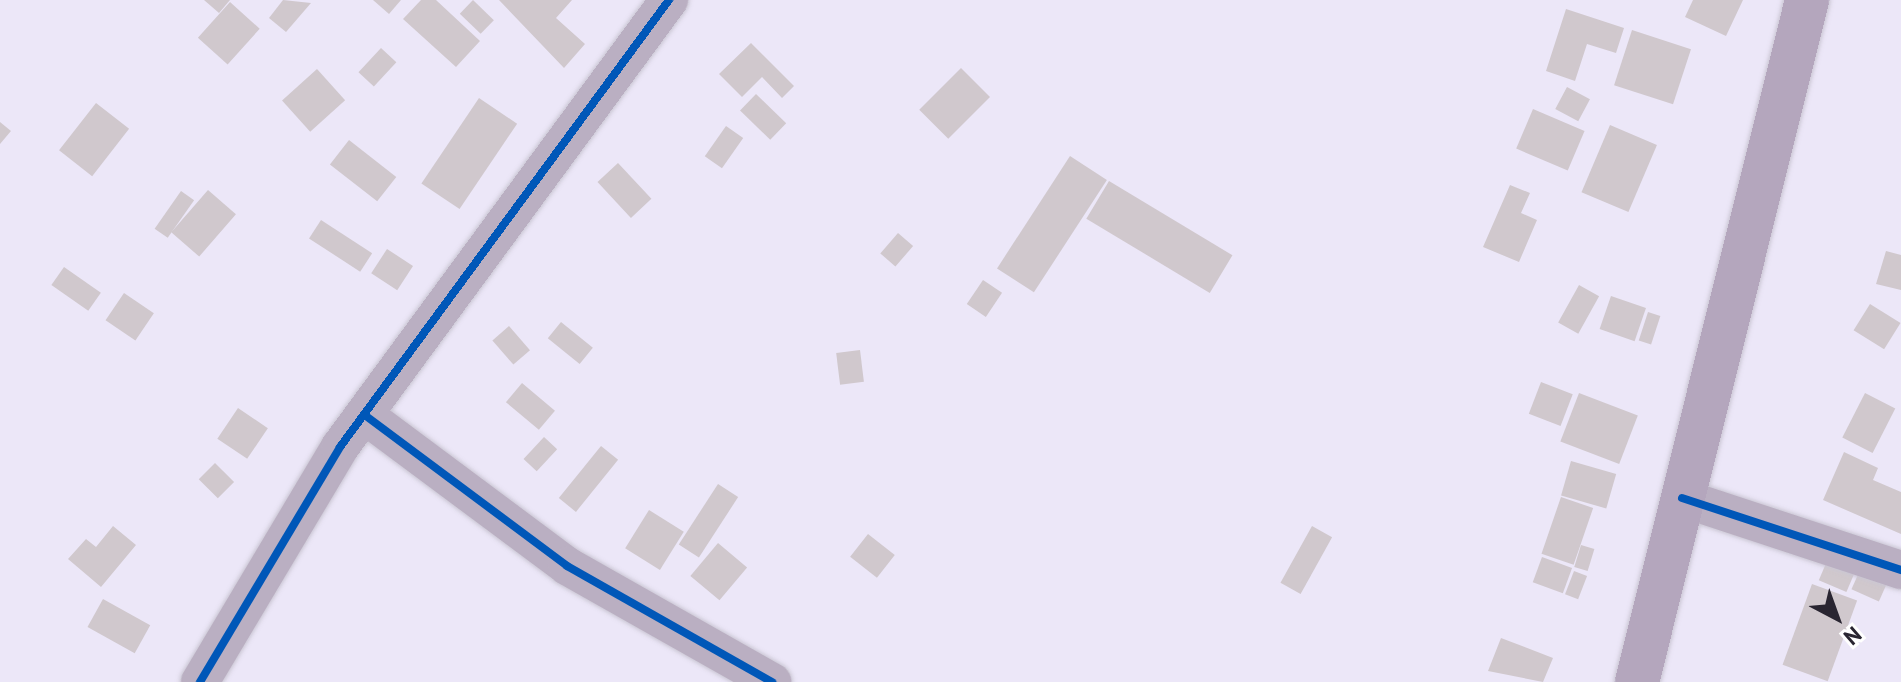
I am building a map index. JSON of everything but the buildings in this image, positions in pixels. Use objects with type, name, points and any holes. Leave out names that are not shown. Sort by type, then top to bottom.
[{"type":"main road","points":[[1637,682],[1807,0]]},
{"type":"street","points":[[200,682],[340,447],[366,416],[669,0]]},
{"type":"street","points":[[366,416],[567,566],[772,682]]},
{"type":"street","points":[[1682,498],[1901,570]]},
{"type":"cycle path","points":[[200,682],[340,447],[669,0]]},
{"type":"cycle path","points":[[366,416],[567,566],[772,682]]},
{"type":"cycle path","points":[[1682,498],[1901,570]]}]
